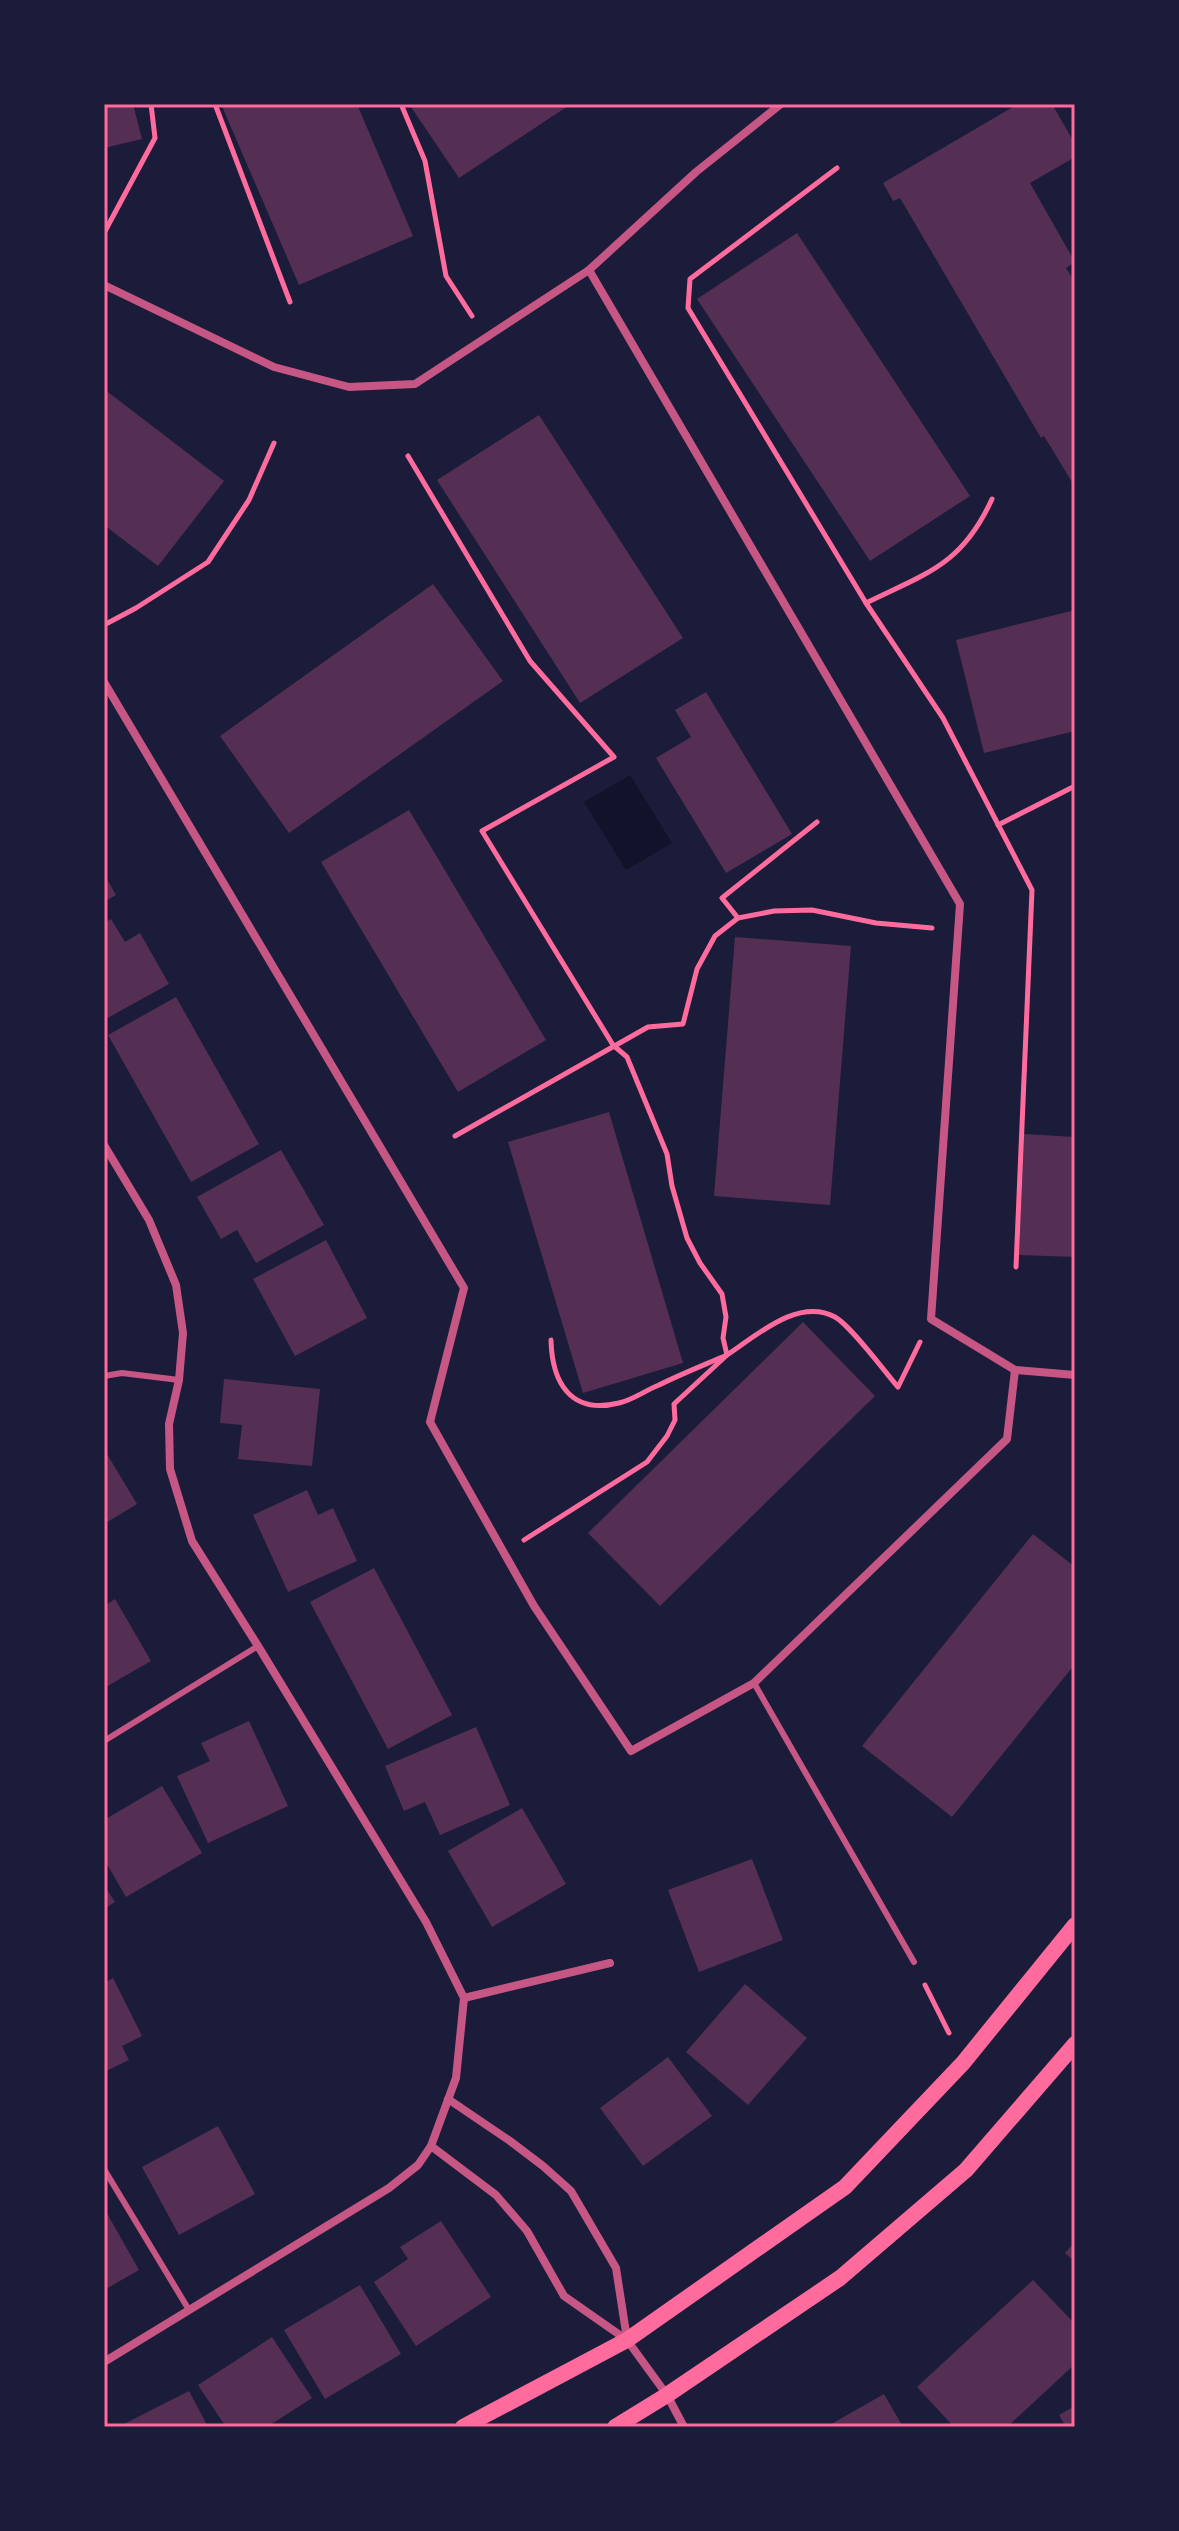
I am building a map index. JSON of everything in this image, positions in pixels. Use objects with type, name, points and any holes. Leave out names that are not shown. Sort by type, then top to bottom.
[{"type":"main road","points":[[463,2427],[627,2340],[845,2187],[963,2063],[1075,1925]]},
{"type":"main road","points":[[615,2427],[852,2269],[966,2170],[1075,2044]]},
{"type":"street","points":[[104,285],[274,367],[349,387],[415,384],[589,270],[696,172],[781,104]]},
{"type":"street","points":[[589,270],[960,904],[931,1319],[1015,1370],[1075,1375]]},
{"type":"street","points":[[104,682],[464,1288],[430,1422],[534,1606],[631,1751],[754,1683],[1007,1439],[1015,1370]]},
{"type":"street","points":[[104,1145],[149,1220],[176,1285],[183,1333],[179,1380],[169,1424],[170,1469],[192,1541],[426,1922],[464,1998],[456,2078],[431,2146],[418,2165],[389,2188],[104,2362]]},
{"type":"street","points":[[464,1998],[610,1963]]},
{"type":"street","points":[[448,2099],[521,2149],[571,2191],[616,2268],[627,2340]]},
{"type":"street","points":[[431,2146],[496,2195],[527,2231],[564,2296],[627,2340],[667,2395],[684,2427]]},
{"type":"lane","points":[[104,1376],[122,1373],[179,1380]]},
{"type":"lane","points":[[104,1741],[258,1646]]},
{"type":"lane","points":[[754,1683],[914,1962]]},
{"type":"lane","points":[[104,2169],[189,2310]]},
{"type":"path","points":[[104,233],[155,138],[151,104]]},
{"type":"path","points":[[215,104],[290,302]]},
{"type":"path","points":[[401,104],[425,161],[446,276],[485,337]]},
{"type":"path","points":[[837,168],[690,279],[688,308],[866,603],[943,718],[1032,890],[1016,1267]]},
{"type":"path","points":[[104,625],[208,562],[249,500],[274,443]]},
{"type":"path","points":[[408,456],[530,661],[614,757],[482,831],[613,1045],[627,1057],[667,1154],[672,1186],[687,1238],[722,1294],[726,1317],[723,1338],[727,1355]]},
{"type":"path","points":[[866,603],[940,567],[972,536],[992,499]]},
{"type":"path","points":[[998,825],[1075,786]]},
{"type":"path","points":[[738,918],[722,898],[817,822]]},
{"type":"path","points":[[455,1136],[648,1027],[683,1024],[697,969],[715,936],[738,918],[774,911],[812,910],[876,923],[958,931]]},
{"type":"path","points":[[551,1340],[560,1386],[578,1401],[599,1405],[621,1403],[727,1355],[778,1322],[813,1311],[835,1317],[898,1387],[931,1319]]},
{"type":"path","points":[[504,1553],[647,1462],[675,1420],[674,1404],[727,1355]]},
{"type":"path","points":[[914,1962],[963,2063]]},
{"type":"shaded area","points":[[630,775],[672,843],[626,870],[584,802]]},
{"type":"building","points":[[104,104],[133,104],[142,139],[104,148]]},
{"type":"building","points":[[221,104],[357,104],[413,236],[299,285]]},
{"type":"building","points":[[409,104],[571,104],[459,178]]},
{"type":"building","points":[[1018,104],[1052,104],[1075,144],[1075,157],[1030,183],[1075,262],[1066,268],[1075,282],[1075,487],[1044,436],[1041,438],[900,198],[893,201],[883,183]]},
{"type":"building","points":[[797,233],[970,496],[870,561],[697,299]]},
{"type":"building","points":[[104,389],[224,481],[158,566],[104,525]]},
{"type":"building","points":[[539,415],[683,638],[580,703],[437,480]]},
{"type":"building","points":[[433,584],[503,681],[289,833],[220,736]]},
{"type":"building","points":[[1075,610],[1075,731],[984,753],[956,640]]},
{"type":"building","points":[[706,692],[792,834],[726,873],[656,758],[691,737],[675,710]]},
{"type":"building","points":[[409,810],[546,1040],[458,1092],[321,862]]},
{"type":"building","points":[[104,874],[116,895],[104,902]]},
{"type":"building","points":[[111,919],[125,942],[140,933],[169,984],[104,1020],[104,923]]},
{"type":"building","points":[[735,937],[851,946],[830,1205],[714,1196]]},
{"type":"building","points":[[176,997],[259,1144],[191,1182],[108,1035]]},
{"type":"building","points":[[609,1112],[683,1363],[583,1393],[508,1142]]},
{"type":"building","points":[[1024,1134],[1075,1137],[1075,1257],[1019,1255]]},
{"type":"building","points":[[281,1150],[324,1225],[256,1263],[237,1230],[221,1239],[197,1197]]},
{"type":"building","points":[[326,1240],[367,1318],[295,1356],[253,1279]]},
{"type":"building","points":[[803,1322],[875,1396],[660,1606],[588,1533]]},
{"type":"building","points":[[224,1379],[320,1389],[312,1466],[238,1459],[242,1425],[220,1423]]},
{"type":"building","points":[[104,1449],[137,1504],[104,1524]]},
{"type":"building","points":[[307,1490],[318,1515],[333,1508],[357,1561],[288,1592],[253,1515]]},
{"type":"building","points":[[1033,1534],[1075,1567],[1075,1664],[952,1817],[862,1746]]},
{"type":"building","points":[[374,1568],[452,1715],[388,1749],[310,1602]]},
{"type":"building","points":[[115,1599],[151,1661],[104,1688],[104,1606]]},
{"type":"building","points":[[249,1721],[288,1806],[208,1843],[177,1776],[210,1761],[201,1743]]},
{"type":"building","points":[[476,1727],[510,1805],[440,1835],[425,1802],[404,1811],[385,1766]]},
{"type":"building","points":[[162,1786],[202,1853],[126,1897],[104,1859],[104,1820]]},
{"type":"building","points":[[522,1808],[566,1884],[492,1927],[448,1851]]},
{"type":"building","points":[[752,1859],[783,1940],[699,1972],[668,1890]]},
{"type":"building","points":[[104,1885],[115,1902],[104,1909]]},
{"type":"building","points":[[113,1978],[142,2036],[122,2046],[129,2060],[104,2072],[104,1983]]},
{"type":"building","points":[[745,1984],[807,2038],[748,2105],[686,2052]]},
{"type":"building","points":[[668,2057],[712,2116],[643,2166],[600,2108]]},
{"type":"building","points":[[218,2126],[255,2194],[179,2235],[142,2167]]},
{"type":"building","points":[[104,2208],[139,2270],[104,2290]]},
{"type":"building","points":[[441,2221],[491,2297],[416,2346],[374,2282],[408,2259],[400,2247]]},
{"type":"building","points":[[1075,2242],[1075,2262],[1065,2253]]},
{"type":"building","points":[[1033,2280],[1075,2324],[1075,2364],[1007,2427],[954,2427],[917,2387]]},
{"type":"building","points":[[360,2285],[401,2354],[325,2399],[284,2330]]},
{"type":"building","points":[[272,2337],[312,2398],[267,2427],[226,2427],[198,2385]]},
{"type":"building","points":[[189,2391],[208,2427],[118,2427]]},
{"type":"building","points":[[884,2394],[903,2427],[826,2427]]},
{"type":"building","points":[[1075,2406],[1075,2427],[1066,2427],[1059,2415]]}]
